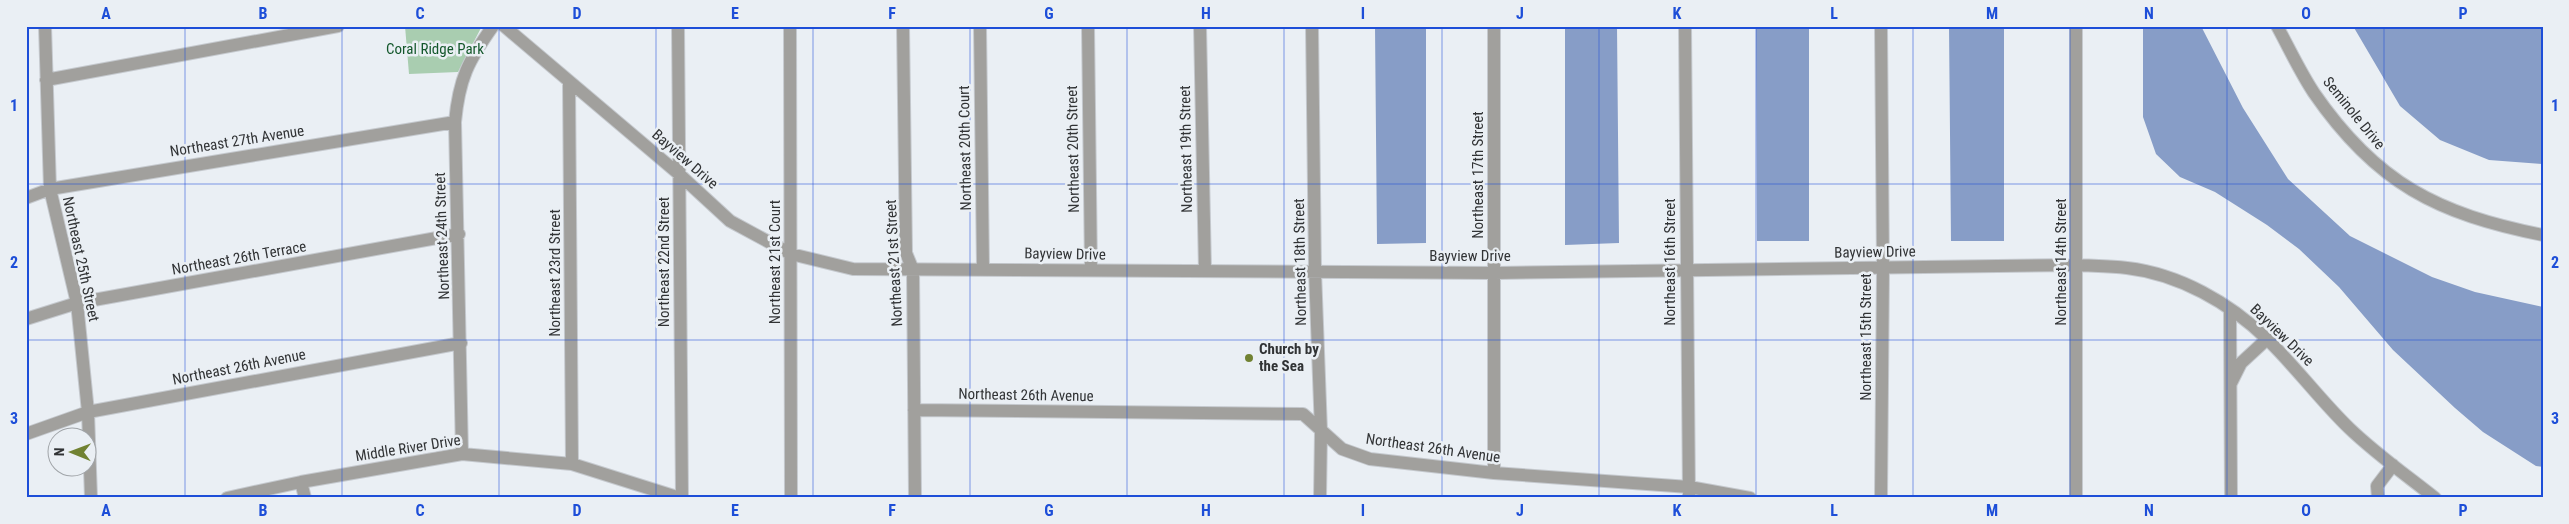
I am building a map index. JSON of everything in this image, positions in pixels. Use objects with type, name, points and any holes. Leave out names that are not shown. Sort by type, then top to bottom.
[{"type":"street","name":"Northeast 25th Street","points":[[45,26],[50,189],[78,304],[88,412],[91,498]]},
{"type":"street","points":[[46,80],[338,26]]},
{"type":"street","name":"Northeast 24th Street","points":[[462,454],[459,234],[455,122],[462,77],[473,54],[493,26]]},
{"type":"street","name":"Bayview Drive","points":[[504,26],[680,175],[730,221],[791,254],[853,269],[913,270],[1494,273],[2077,265],[2128,268],[2162,276],[2207,295],[2230,309],[2266,339],[2349,428],[2435,498]]},
{"type":"street","name":"Northeast 22nd Street","points":[[678,26],[681,498]]},
{"type":"street","name":"Northeast 21st Court","points":[[790,26],[791,498]]},
{"type":"street","name":"Northeast 21st Street","points":[[903,26],[906,254],[913,270],[915,498]]},
{"type":"street","name":"Northeast 20th Court","points":[[980,26],[983,269]]},
{"type":"street","name":"Northeast 20th Street","points":[[1088,26],[1090,270]]},
{"type":"street","name":"Northeast 19th Street","points":[[1200,26],[1204,271]]},
{"type":"street","name":"Northeast 18th Street","points":[[1312,26],[1315,271],[1321,431],[1320,498]]},
{"type":"street","name":"Northeast 17th Street","points":[[1494,26],[1494,473]]},
{"type":"street","name":"Northeast 16th Street","points":[[1685,26],[1689,493]]},
{"type":"street","name":"Northeast 15th Street","points":[[1881,26],[1883,268],[1881,498]]},
{"type":"street","name":"Northeast 14th Street","points":[[2076,26],[2076,498]]},
{"type":"street","name":"Seminole Drive","points":[[2277,26],[2313,92],[2343,131],[2373,163],[2402,185],[2432,202],[2474,219],[2543,236]]},
{"type":"street","name":"Northeast 23rd Street","points":[[569,82],[572,464]]},
{"type":"street","name":"Northeast 27th Avenue","points":[[26,198],[50,189],[455,122]]},
{"type":"street","name":"Northeast 26th Terrace","points":[[26,319],[78,304],[459,234]]},
{"type":"street","points":[[2230,309],[2229,370],[2232,383],[2231,498]]},
{"type":"street","points":[[2232,383],[2242,363],[2266,339]]},
{"type":"street","name":"Northeast 26th Avenue","points":[[26,434],[88,412],[461,342]]},
{"type":"street","name":"Northeast 26th Avenue","points":[[914,410],[1303,414],[1342,449],[1370,459],[1750,498]]},
{"type":"street","name":"Middle River Drive","points":[[228,498],[301,482],[462,454],[572,464],[681,498]]},
{"type":"street","points":[[2378,498],[2377,486],[2393,465]]},
{"type":"street","points":[[301,482],[305,498]]},
{"type":"green space","name":"Coral Ridge Park","points":[[405,26],[482,26],[458,72],[409,74]]},
{"type":"water","points":[[1375,26],[1426,26],[1426,243],[1377,244]]},
{"type":"water","points":[[1565,26],[1617,26],[1619,243],[1565,245]]},
{"type":"water","points":[[1756,26],[1809,26],[1809,241],[1757,241]]},
{"type":"water","points":[[1949,26],[2004,26],[2004,241],[1951,241]]},
{"type":"water","points":[[2143,26],[2201,26],[2243,108],[2288,179],[2350,236],[2432,277],[2475,292],[2543,307],[2543,467],[2536,466],[2483,432],[2455,408],[2393,350],[2339,287],[2299,249],[2267,225],[2215,192],[2180,177],[2156,154],[2143,117]]},
{"type":"water","points":[[2353,26],[2543,26],[2543,164],[2489,160],[2440,140],[2400,106]]},
{"type":"place","name":"Church by the Sea","points":[[1249,358]]}]
